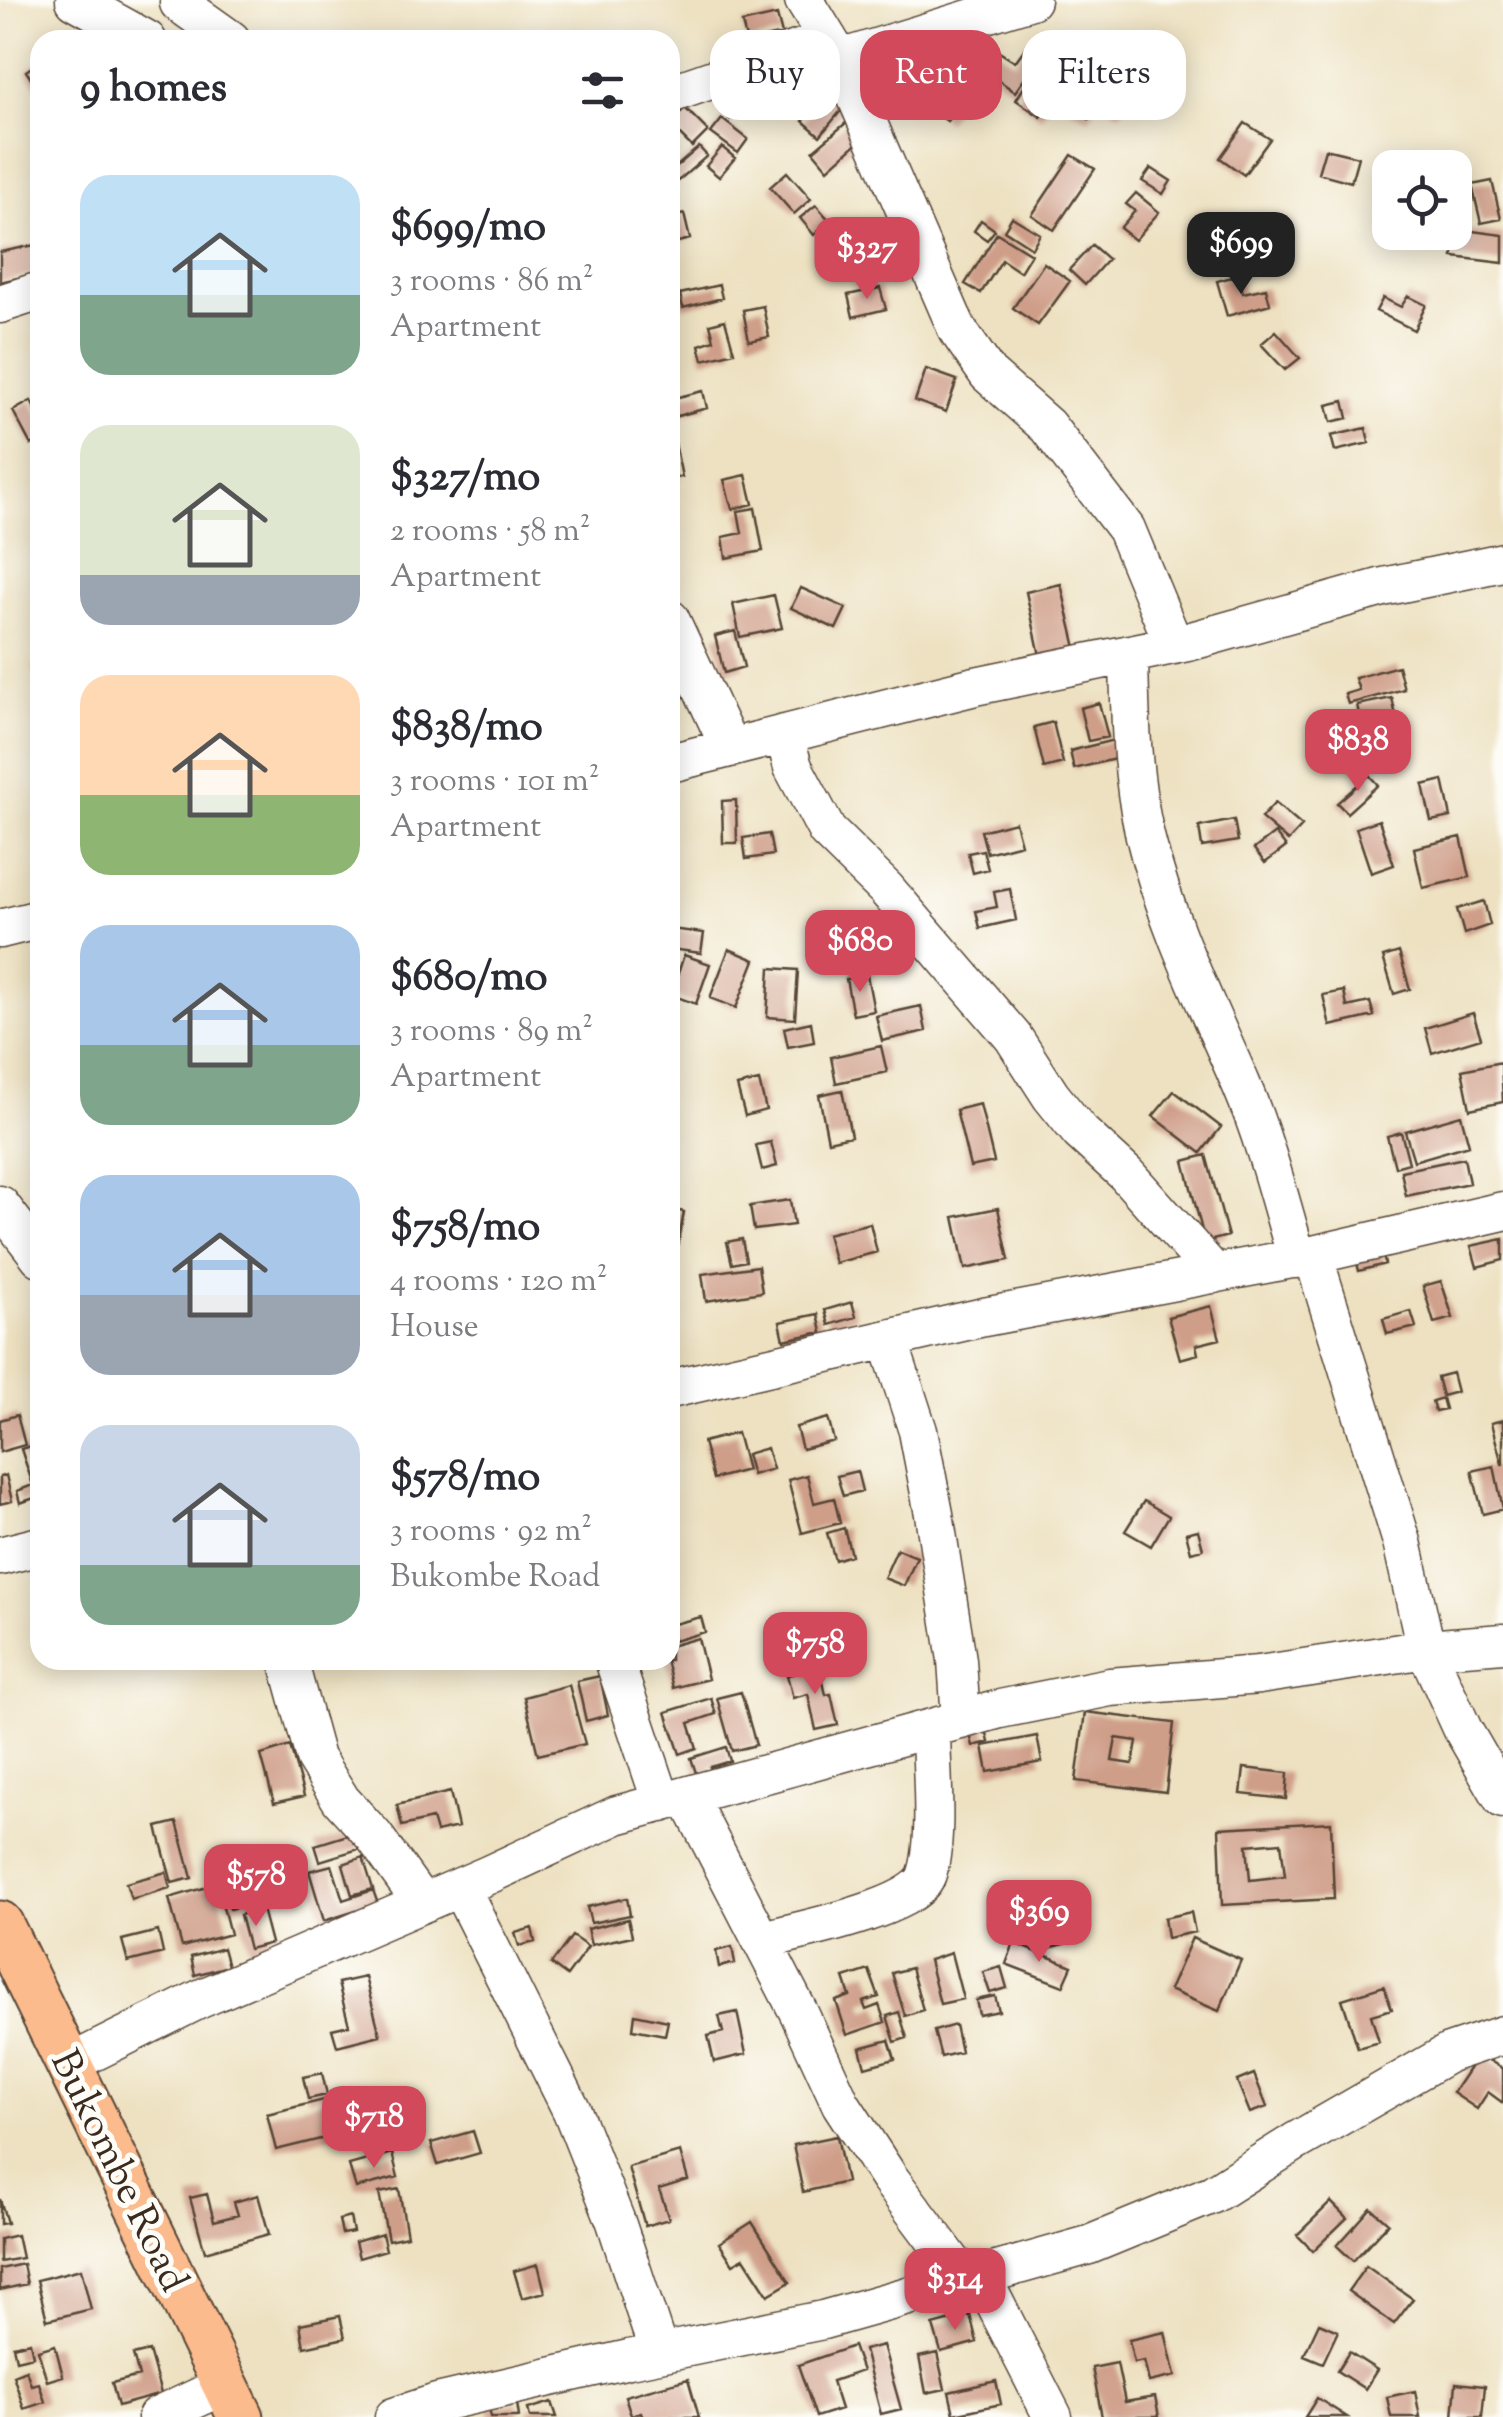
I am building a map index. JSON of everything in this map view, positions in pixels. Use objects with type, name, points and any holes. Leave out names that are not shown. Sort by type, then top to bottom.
[{"type":"main road","name":"Bukombe Road","points":[[0,1924],[12,1979],[68,2064],[234,2401]]},
{"type":"street","points":[[75,0],[129,30]]},
{"type":"street","points":[[804,0],[822,30]]},
{"type":"street","points":[[840,48],[1031,0]]},
{"type":"street","points":[[170,30],[180,1],[218,30]]},
{"type":"street","points":[[840,63],[957,329],[988,374],[1047,426],[1126,529],[1174,645]]},
{"type":"street","points":[[680,91],[710,83]]},
{"type":"street","points":[[0,304],[30,294]]},
{"type":"street","points":[[680,760],[975,686],[1174,645],[1382,587],[1503,562]]},
{"type":"street","points":[[680,640],[730,748]]},
{"type":"street","points":[[1130,654],[1134,776],[1149,850],[1203,1003],[1242,1086],[1305,1257],[1402,1542],[1426,1648],[1464,1730],[1503,1799]]},
{"type":"street","points":[[784,734],[793,767],[828,831],[886,889],[1013,1036],[1051,1096],[1080,1132],[1126,1174],[1216,1274]]},
{"type":"street","points":[[1,927],[30,921]]},
{"type":"street","points":[[0,1205],[30,1244]]},
{"type":"street","points":[[680,1387],[984,1317],[1305,1257],[1503,1211]]},
{"type":"street","points":[[762,1940],[860,1915],[911,1894],[925,1880],[931,1852],[957,1660],[918,1431],[888,1339]]},
{"type":"street","points":[[0,1556],[30,1548]]},
{"type":"street","points":[[68,2064],[200,1999],[422,1904],[617,1814],[946,1724],[1110,1687],[1259,1674],[1426,1648],[1503,1642]]},
{"type":"street","points":[[291,1670],[315,1758],[341,1800],[374,1836],[422,1904]]},
{"type":"street","points":[[618,1670],[674,1800],[762,1940],[841,2104],[889,2178],[972,2276],[1052,2417]]},
{"type":"street","points":[[460,1887],[572,2111],[616,2222],[659,2354]]},
{"type":"street","points":[[394,2417],[437,2403],[823,2320],[1089,2245],[1213,2194],[1449,2053],[1503,2034]]},
{"type":"street","points":[[158,2417],[234,2401]]},
{"type":"building","points":[[777,15],[781,30],[744,30],[742,23]]},
{"type":"building","points":[[1022,52],[1022,82],[1015,92],[1002,83],[1002,54],[1015,62]]},
{"type":"building","points":[[840,93],[849,101],[840,112]]},
{"type":"building","points":[[685,108],[708,131],[692,147],[680,135],[680,113]]},
{"type":"building","points":[[723,120],[748,139],[738,153],[711,133]]},
{"type":"building","points":[[804,120],[833,120],[820,136]]},
{"type":"building","points":[[847,122],[862,139],[828,169],[813,151]]},
{"type":"building","points":[[1245,123],[1270,139],[1244,175],[1220,158]]},
{"type":"building","points":[[699,147],[707,156],[680,179],[680,163]]},
{"type":"building","points":[[722,147],[735,158],[719,177],[706,166]]},
{"type":"building","points":[[1325,149],[1358,157],[1351,182],[1318,173]]},
{"type":"building","points":[[1072,155],[1095,169],[1054,230],[1032,215]]},
{"type":"building","points":[[1151,168],[1171,181],[1163,194],[1142,181]]},
{"type":"building","points":[[787,172],[811,199],[794,214],[770,187]]},
{"type":"building","points":[[1492,181],[1501,219],[1481,223],[1472,185]]},
{"type":"building","points":[[1136,193],[1159,212],[1135,240],[1120,228],[1135,211],[1126,204]]},
{"type":"building","points":[[816,205],[830,221],[814,235],[800,218]]},
{"type":"building","points":[[684,214],[690,239],[680,242],[680,215]]},
{"type":"building","points":[[1012,217],[1040,234],[1032,248],[1004,230]]},
{"type":"building","points":[[981,220],[995,230],[987,240],[974,231]]},
{"type":"building","points":[[875,230],[879,250],[838,258],[834,238]]},
{"type":"building","points":[[1472,231],[1503,235],[1503,263],[1453,257],[1454,250],[1472,250]]},
{"type":"building","points":[[997,233],[1031,254],[1020,272],[1002,260],[981,293],[965,284]]},
{"type":"building","points":[[1092,245],[1108,259],[1085,285],[1069,270]]},
{"type":"building","points":[[30,246],[30,275],[0,282],[0,252]]},
{"type":"building","points":[[1044,263],[1070,281],[1038,325],[1013,308]]},
{"type":"building","points":[[1239,275],[1243,293],[1266,288],[1270,304],[1227,316],[1217,281]]},
{"type":"building","points":[[719,285],[722,298],[683,308],[680,294]]},
{"type":"building","points":[[880,288],[886,309],[853,317],[848,295]]},
{"type":"building","points":[[1408,296],[1426,305],[1414,330],[1376,311],[1383,298],[1401,307]]},
{"type":"building","points":[[763,306],[769,337],[749,341],[743,310]]},
{"type":"building","points":[[725,320],[734,352],[703,360],[699,345],[714,340],[710,324]]},
{"type":"building","points":[[1276,331],[1300,358],[1285,370],[1261,344]]},
{"type":"building","points":[[926,369],[957,380],[946,412],[915,401]]},
{"type":"building","points":[[703,391],[707,408],[680,415],[680,397]]},
{"type":"building","points":[[1344,401],[1348,418],[1331,422],[1327,405]]},
{"type":"building","points":[[30,402],[30,443],[13,411]]},
{"type":"building","points":[[1366,428],[1369,443],[1335,451],[1331,436]]},
{"type":"building","points":[[746,475],[753,504],[732,509],[724,480]]},
{"type":"building","points":[[755,508],[763,551],[726,558],[723,537],[742,533],[738,511]]},
{"type":"building","points":[[1061,584],[1077,652],[1041,660],[1026,592]]},
{"type":"building","points":[[801,588],[846,608],[836,629],[791,608]]},
{"type":"building","points":[[774,595],[782,628],[740,637],[733,604]]},
{"type":"building","points":[[735,631],[744,667],[724,673],[715,636]]},
{"type":"building","points":[[1398,666],[1404,689],[1348,704],[1345,694],[1359,690],[1355,678]]},
{"type":"building","points":[[1392,698],[1405,757],[1370,764],[1357,705]]},
{"type":"building","points":[[1099,703],[1108,737],[1088,741],[1080,708]]},
{"type":"building","points":[[1053,722],[1063,763],[1044,768],[1034,727]]},
{"type":"building","points":[[1118,739],[1123,757],[1074,769],[1070,751]]},
{"type":"building","points":[[1359,743],[1365,768],[1354,771],[1348,746]]},
{"type":"building","points":[[1369,775],[1378,785],[1347,813],[1337,803]]},
{"type":"building","points":[[1443,780],[1451,817],[1431,821],[1423,785]]},
{"type":"building","points":[[736,800],[737,843],[723,843],[722,801]]},
{"type":"building","points":[[1275,803],[1302,826],[1288,841],[1261,818]]},
{"type":"building","points":[[1234,820],[1238,841],[1202,847],[1199,827]]},
{"type":"building","points":[[1379,820],[1394,865],[1371,873],[1356,828]]},
{"type":"building","points":[[1015,822],[1021,844],[987,853],[981,831]]},
{"type":"building","points":[[1275,833],[1286,847],[1265,863],[1254,849]]},
{"type":"building","points":[[769,834],[773,855],[746,859],[743,838]]},
{"type":"building","points":[[1461,837],[1470,877],[1423,888],[1414,848]]},
{"type":"building","points":[[983,850],[988,869],[973,873],[968,853]]},
{"type":"building","points":[[1010,889],[1016,920],[980,928],[976,911],[997,907],[994,892]]},
{"type":"building","points":[[1484,901],[1490,925],[1464,934],[1457,909]]},
{"type":"building","points":[[680,930],[704,933],[701,953],[680,950]]},
{"type":"building","points":[[729,949],[755,960],[736,1008],[710,998]]},
{"type":"building","points":[[1399,952],[1410,989],[1394,994],[1383,957]]},
{"type":"building","points":[[684,955],[710,964],[696,1004],[680,998]]},
{"type":"building","points":[[770,968],[798,970],[795,1019],[767,1017]]},
{"type":"building","points":[[867,975],[874,1011],[853,1015],[846,979]]},
{"type":"building","points":[[1344,991],[1347,1007],[1370,1002],[1374,1016],[1330,1026],[1323,995]]},
{"type":"building","points":[[921,1006],[926,1031],[882,1041],[876,1016]]},
{"type":"building","points":[[1473,1013],[1481,1038],[1432,1053],[1425,1028]]},
{"type":"building","points":[[811,1022],[814,1042],[788,1047],[784,1028]]},
{"type":"building","points":[[881,1046],[887,1072],[836,1083],[831,1057]]},
{"type":"building","points":[[1501,1062],[1503,1102],[1470,1109],[1462,1070]]},
{"type":"building","points":[[759,1081],[766,1110],[745,1116],[737,1086]]},
{"type":"building","points":[[842,1090],[851,1136],[828,1141],[819,1095]]},
{"type":"building","points":[[1174,1091],[1221,1127],[1201,1153],[1153,1116]]},
{"type":"building","points":[[980,1104],[994,1162],[970,1167],[956,1110]]},
{"type":"building","points":[[1461,1115],[1469,1145],[1414,1161],[1405,1131]]},
{"type":"building","points":[[1401,1132],[1409,1163],[1395,1167],[1387,1136]]},
{"type":"building","points":[[771,1142],[777,1166],[762,1170],[756,1145]]},
{"type":"building","points":[[1206,1155],[1228,1236],[1205,1242],[1184,1161]]},
{"type":"building","points":[[1464,1158],[1469,1183],[1406,1196],[1401,1171]]},
{"type":"building","points":[[790,1200],[794,1225],[754,1230],[750,1206]]},
{"type":"building","points":[[998,1208],[1009,1260],[965,1269],[954,1217]]},
{"type":"building","points":[[870,1223],[877,1252],[835,1263],[827,1234]]},
{"type":"building","points":[[742,1239],[746,1261],[732,1264],[727,1242]]},
{"type":"building","points":[[1503,1239],[1503,1260],[1477,1267],[1471,1246]]},
{"type":"building","points":[[1381,1248],[1385,1264],[1359,1271],[1355,1255]]},
{"type":"building","points":[[758,1266],[762,1292],[706,1301],[702,1274]]},
{"type":"building","points":[[1441,1281],[1453,1318],[1434,1323],[1423,1286]]},
{"type":"building","points":[[852,1302],[856,1317],[829,1325],[825,1310]]},
{"type":"building","points":[[1211,1306],[1220,1339],[1196,1345],[1198,1354],[1180,1359],[1168,1317]]},
{"type":"building","points":[[1411,1311],[1416,1327],[1387,1334],[1383,1319]]},
{"type":"building","points":[[818,1314],[822,1332],[784,1340],[780,1322]]},
{"type":"building","points":[[1452,1373],[1457,1392],[1442,1396],[1437,1377]]},
{"type":"building","points":[[1442,1398],[1445,1409],[1435,1411],[1432,1401]]},
{"type":"building","points":[[17,1415],[25,1445],[0,1452],[0,1420]]},
{"type":"building","points":[[828,1418],[834,1441],[802,1449],[796,1427]]},
{"type":"building","points":[[1503,1420],[1503,1464],[1502,1464],[1491,1423]]},
{"type":"building","points":[[737,1433],[747,1470],[713,1479],[703,1442]]},
{"type":"building","points":[[30,1446],[30,1476],[21,1449]]},
{"type":"building","points":[[767,1448],[773,1469],[752,1475],[746,1454]]},
{"type":"building","points":[[1494,1466],[1503,1509],[1483,1514],[1472,1471]]},
{"type":"building","points":[[857,1471],[862,1491],[843,1496],[837,1476]]},
{"type":"building","points":[[6,1475],[12,1501],[0,1504],[0,1477]]},
{"type":"building","points":[[807,1475],[814,1503],[834,1498],[840,1523],[802,1533],[788,1480]]},
{"type":"building","points":[[30,1486],[30,1500],[20,1503],[17,1491]]},
{"type":"building","points":[[1144,1501],[1169,1516],[1151,1546],[1125,1531]]},
{"type":"building","points":[[844,1528],[851,1555],[835,1560],[827,1533]]},
{"type":"building","points":[[1198,1530],[1203,1549],[1191,1552],[1186,1533]]},
{"type":"building","points":[[897,1549],[917,1557],[904,1586],[884,1578]]},
{"type":"building","points":[[701,1617],[705,1632],[680,1639],[680,1622]]},
{"type":"building","points":[[698,1638],[708,1679],[673,1688],[668,1670],[680,1670],[680,1643]]},
{"type":"building","points":[[820,1668],[838,1725],[816,1730],[808,1694],[793,1698],[787,1675]]},
{"type":"building","points":[[600,1676],[608,1715],[586,1721],[577,1681]]},
{"type":"building","points":[[569,1685],[585,1744],[538,1755],[524,1697]]},
{"type":"building","points":[[741,1692],[756,1745],[732,1751],[717,1698]]},
{"type":"building","points":[[711,1698],[716,1714],[689,1723],[697,1748],[680,1754],[666,1712]]},
{"type":"building","points":[[1085,1712],[1174,1723],[1166,1792],[1076,1781]],"holes":[[[1116,1738],[1137,1741],[1133,1764],[1112,1761]]]},
{"type":"building","points":[[985,1726],[989,1742],[973,1746],[969,1730]]},
{"type":"building","points":[[1037,1736],[1042,1762],[988,1772],[983,1746]]},
{"type":"building","points":[[290,1746],[304,1796],[274,1803],[261,1755]]},
{"type":"building","points":[[726,1747],[730,1761],[710,1767],[714,1778],[699,1782],[691,1758]]},
{"type":"building","points":[[1244,1768],[1288,1773],[1286,1799],[1241,1794]]},
{"type":"building","points":[[450,1792],[458,1827],[436,1832],[432,1819],[402,1826],[397,1805]]},
{"type":"building","points":[[177,1822],[192,1878],[172,1883],[157,1827]]},
{"type":"building","points":[[1331,1822],[1334,1899],[1222,1905],[1219,1828]],"holes":[[[1281,1842],[1285,1876],[1250,1880],[1247,1845]]]},
{"type":"building","points":[[354,1833],[359,1849],[320,1861],[315,1845]]},
{"type":"building","points":[[363,1857],[373,1889],[352,1895],[343,1864]]},
{"type":"building","points":[[332,1865],[343,1900],[373,1890],[378,1904],[324,1921],[309,1871]]},
{"type":"building","points":[[166,1872],[170,1888],[131,1899],[126,1883]]},
{"type":"building","points":[[249,1874],[257,1902],[230,1909],[223,1881]]},
{"type":"building","points":[[217,1884],[230,1934],[182,1947],[169,1898]]},
{"type":"building","points":[[627,1898],[630,1915],[591,1923],[587,1907]]},
{"type":"building","points":[[262,1909],[271,1943],[249,1949],[240,1915]]},
{"type":"building","points":[[1191,1912],[1195,1932],[1167,1938],[1164,1918]]},
{"type":"building","points":[[628,1919],[632,1936],[591,1945],[587,1929]]},
{"type":"building","points":[[1067,1925],[1072,1942],[1043,1950],[1039,1933]]},
{"type":"building","points":[[532,1928],[535,1942],[519,1946],[515,1933]]},
{"type":"building","points":[[158,1931],[163,1953],[128,1962],[122,1940]]},
{"type":"building","points":[[572,1936],[588,1947],[567,1976],[551,1964]]},
{"type":"building","points":[[1192,1938],[1241,1960],[1219,2011],[1169,1990]]},
{"type":"building","points":[[1014,1943],[1072,1966],[1063,1986],[1006,1964]]},
{"type":"building","points":[[732,1947],[735,1963],[719,1967],[716,1951]]},
{"type":"building","points":[[223,1948],[228,1966],[195,1975],[191,1957]]},
{"type":"building","points":[[951,1953],[963,1999],[940,2004],[929,1960]]},
{"type":"building","points":[[1001,1967],[1007,1988],[990,1993],[983,1972]]},
{"type":"building","points":[[911,1968],[923,2010],[905,2016],[892,1973]]},
{"type":"building","points":[[869,1970],[879,1997],[863,2002],[866,2010],[879,2005],[885,2022],[847,2035],[836,2001],[850,1996],[844,1978]]},
{"type":"building","points":[[365,1977],[380,2035],[337,2046],[332,2029],[349,2025],[338,1983]]},
{"type":"building","points":[[1384,1986],[1392,2009],[1371,2015],[1379,2042],[1358,2048],[1342,1999]]},
{"type":"building","points":[[995,1996],[999,2011],[979,2015],[976,2000]]},
{"type":"building","points":[[737,2012],[746,2054],[714,2062],[708,2036],[723,2032],[719,2016]]},
{"type":"building","points":[[899,2012],[907,2038],[895,2042],[887,2016]]},
{"type":"building","points":[[635,2014],[668,2021],[665,2035],[633,2029]]},
{"type":"building","points":[[955,2025],[961,2052],[941,2057],[934,2031]]},
{"type":"building","points":[[889,2040],[895,2059],[865,2067],[860,2048]]},
{"type":"building","points":[[1479,2054],[1503,2069],[1503,2103],[1488,2092],[1477,2109],[1453,2093]]},
{"type":"building","points":[[322,2073],[327,2095],[308,2099],[303,2077]]},
{"type":"building","points":[[1254,2074],[1267,2107],[1250,2113],[1237,2081]]},
{"type":"building","points":[[328,2099],[337,2135],[276,2150],[267,2114]]},
{"type":"building","points":[[473,2131],[480,2153],[438,2165],[431,2143]]},
{"type":"building","points":[[837,2136],[846,2182],[803,2192],[793,2145]]},
{"type":"building","points":[[680,2152],[688,2180],[659,2189],[669,2219],[645,2226],[628,2167]]},
{"type":"building","points":[[392,2153],[398,2177],[356,2188],[349,2165]]},
{"type":"building","points":[[399,2189],[407,2236],[388,2240],[379,2193]]},
{"type":"building","points":[[207,2194],[214,2221],[238,2215],[234,2202],[258,2195],[269,2234],[205,2252],[190,2198]]},
{"type":"building","points":[[0,2199],[7,2223],[0,2224]]},
{"type":"building","points":[[1331,2202],[1347,2218],[1313,2251],[1297,2235]]},
{"type":"building","points":[[1371,2208],[1388,2223],[1353,2261],[1337,2246]]},
{"type":"building","points":[[350,2217],[353,2232],[342,2234],[339,2220]]},
{"type":"building","points":[[752,2222],[790,2282],[768,2295],[744,2258],[733,2264],[719,2243]]},
{"type":"building","points":[[382,2234],[386,2250],[359,2258],[355,2242]]},
{"type":"building","points":[[17,2235],[22,2258],[0,2262],[0,2239]]},
{"type":"building","points":[[23,2264],[27,2284],[0,2290],[0,2269]]},
{"type":"building","points":[[538,2264],[545,2292],[522,2298],[514,2271]]},
{"type":"building","points":[[1366,2266],[1413,2299],[1394,2324],[1348,2291]]},
{"type":"building","points":[[81,2269],[91,2309],[47,2320],[37,2280]]},
{"type":"building","points":[[970,2315],[977,2342],[941,2352],[933,2325]]},
{"type":"building","points":[[340,2316],[345,2338],[304,2347],[300,2324]]},
{"type":"building","points":[[1319,2323],[1338,2331],[1323,2363],[1304,2355]]},
{"type":"building","points":[[1165,2332],[1175,2376],[1149,2382],[1144,2361],[1134,2363],[1129,2340]]},
{"type":"building","points":[[30,2342],[33,2356],[16,2360],[13,2346]]},
{"type":"building","points":[[55,2345],[63,2376],[47,2381],[38,2350]]},
{"type":"building","points":[[883,2345],[901,2409],[881,2414],[864,2350]]},
{"type":"building","points":[[853,2346],[862,2371],[832,2381],[841,2409],[816,2417],[798,2365]]},
{"type":"building","points":[[149,2351],[161,2394],[118,2406],[112,2383],[139,2376],[133,2355]]},
{"type":"building","points":[[1349,2352],[1377,2370],[1365,2389],[1337,2371]]},
{"type":"building","points":[[937,2353],[945,2389],[926,2393],[919,2357]]},
{"type":"building","points":[[1117,2363],[1125,2402],[1155,2397],[1159,2417],[1102,2417],[1092,2368]]},
{"type":"building","points":[[26,2370],[31,2385],[39,2383],[45,2402],[24,2409],[13,2375]]},
{"type":"building","points":[[688,2379],[699,2417],[643,2417],[641,2412],[631,2415],[625,2396]]},
{"type":"building","points":[[996,2381],[1001,2404],[954,2414],[949,2392]]},
{"type":"building","points":[[1456,2383],[1485,2386],[1482,2417],[1453,2417]]},
{"type":"building","points":[[1415,2391],[1420,2417],[1391,2417],[1387,2397]]},
{"type":"building","points":[[1317,2398],[1347,2417],[1305,2417]]},
{"type":"building","points":[[552,2402],[557,2417],[530,2417],[528,2409]]},
{"type":"building","points":[[517,2403],[519,2417],[491,2417],[489,2408]]}]
